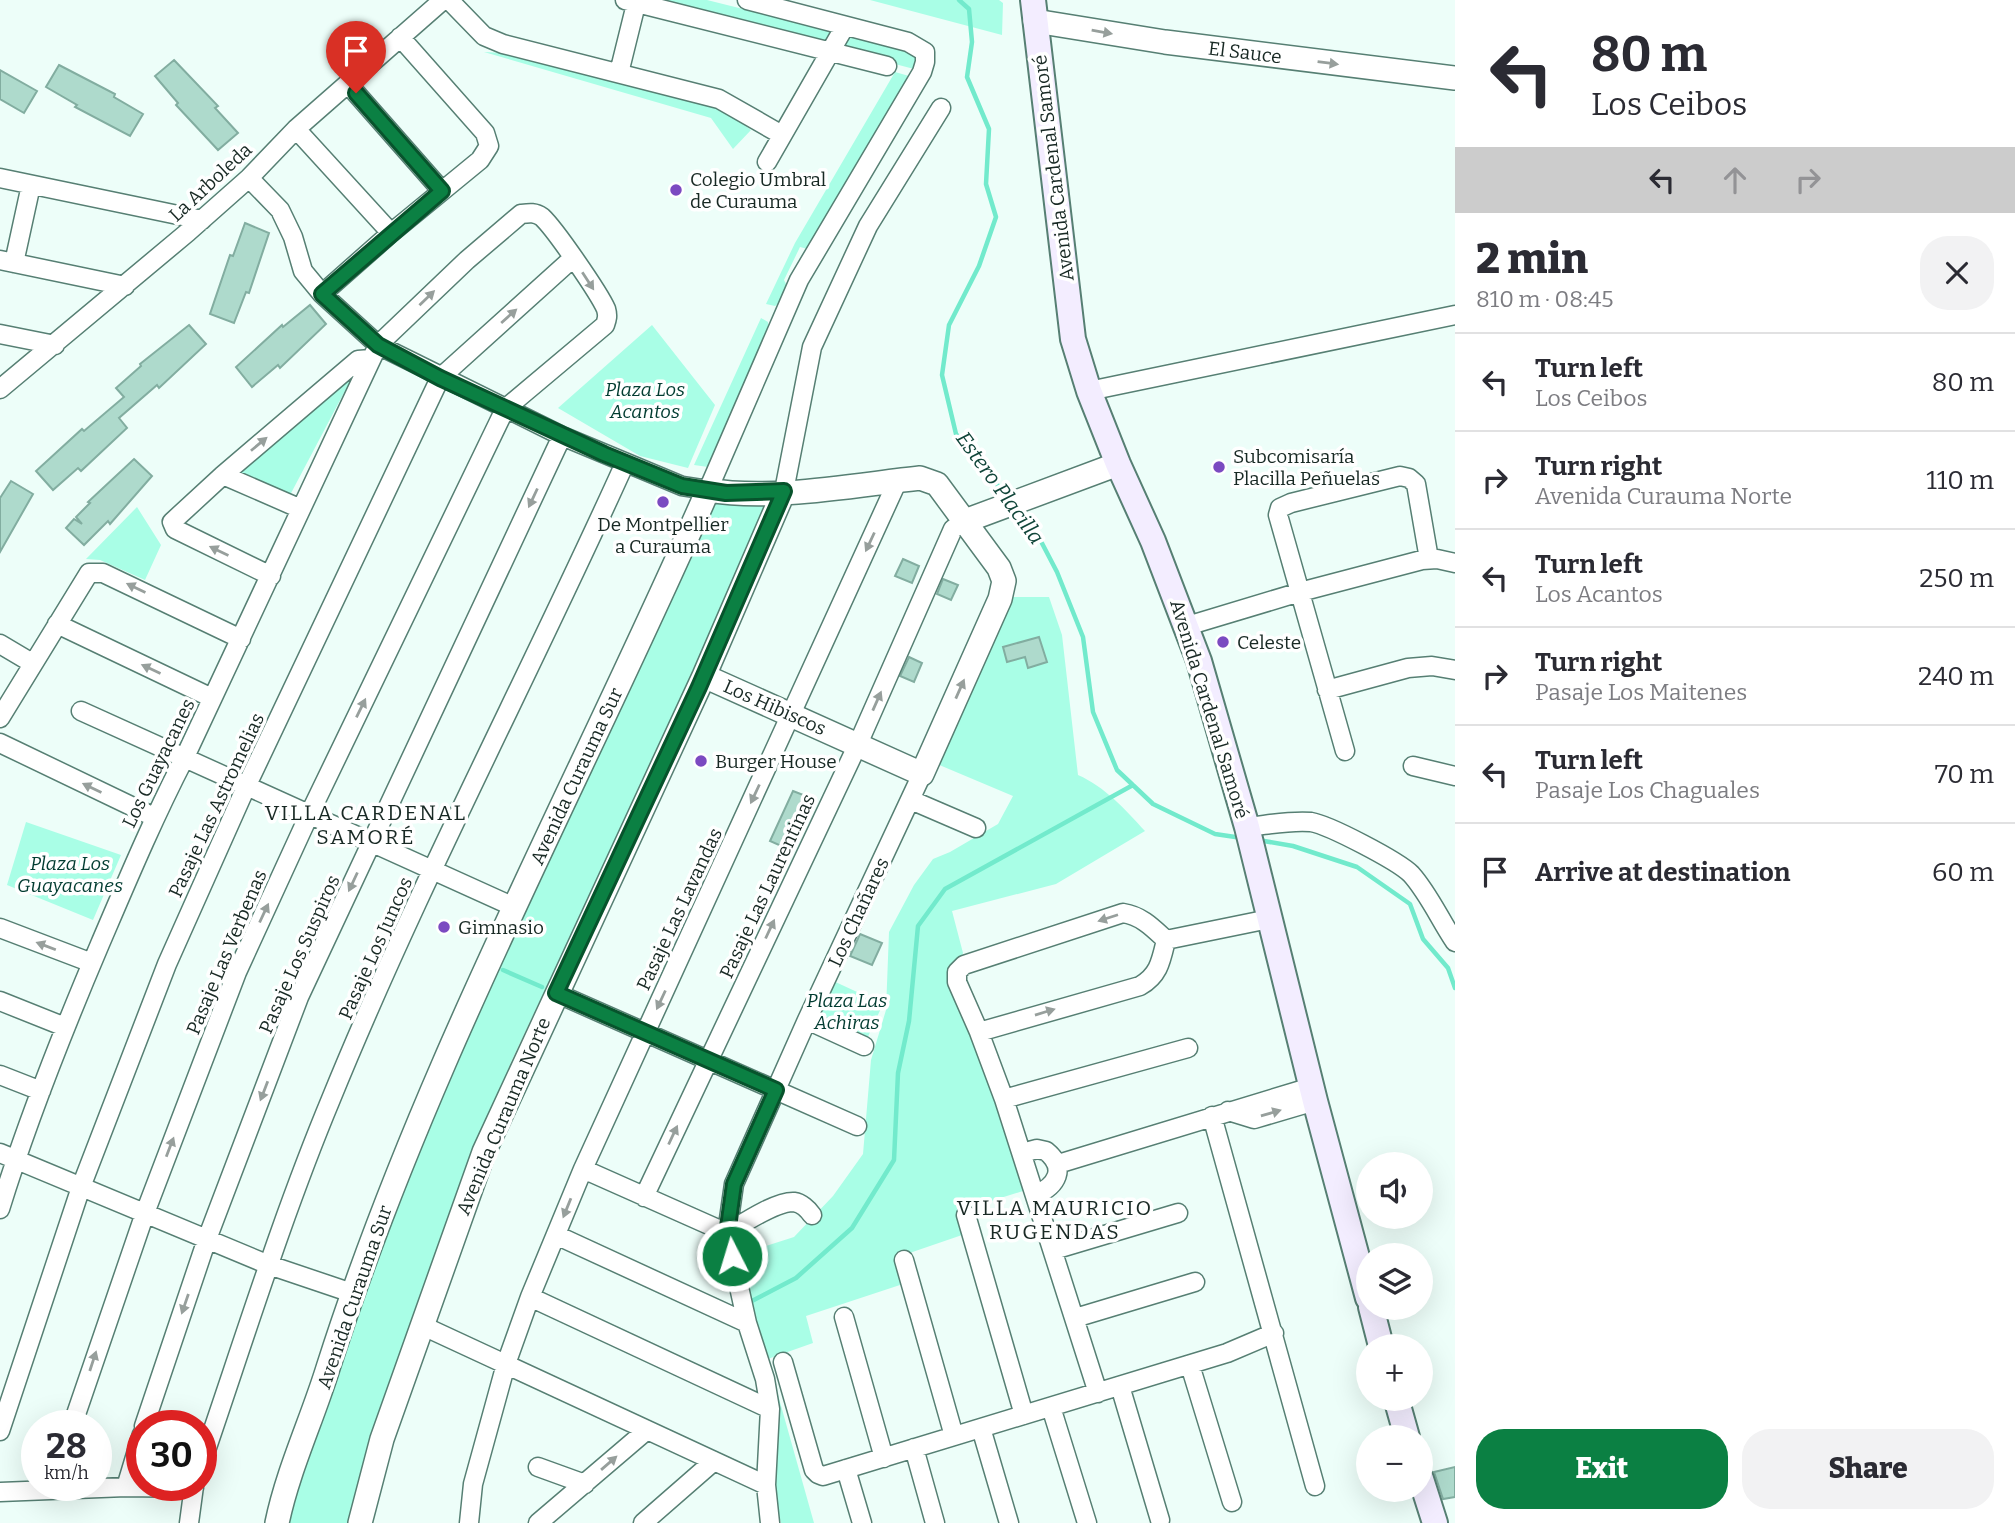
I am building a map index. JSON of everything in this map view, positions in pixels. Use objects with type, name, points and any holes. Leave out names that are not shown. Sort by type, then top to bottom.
[{"type":"main road","name":"Avenida Cardenal Samoré","points":[[1034,10],[1073,339],[1089,391],[1153,541],[1199,661],[1247,827],[1313,1094],[1356,1253]]},
{"type":"main road","points":[[1428,1502],[1435,1523]]},
{"type":"street","name":"La Arboleda","points":[[0,389],[202,220],[249,178],[296,129],[443,0]]},
{"type":"street","points":[[449,0],[484,36],[719,99],[782,135]]},
{"type":"street","points":[[747,0],[845,26],[767,162]]},
{"type":"street","points":[[619,73],[633,1],[887,66]]},
{"type":"street","name":"El Sauce","points":[[1034,10],[1165,42],[1455,78]]},
{"type":"street","name":"Avenida Curauma Sur","points":[[277,1523],[287,1483],[352,1293],[443,1063],[708,490],[799,280],[922,72],[925,52],[908,41],[845,26]]},
{"type":"street","points":[[322,294],[485,153],[489,146],[485,133],[400,37]]},
{"type":"street","points":[[348,84],[442,191]]},
{"type":"street","name":"Avenida Curauma Norte","points":[[360,1523],[382,1440],[484,1152],[704,676],[784,491],[812,347],[869,226],[941,108]]},
{"type":"street","points":[[296,129],[391,233]]},
{"type":"street","points":[[0,178],[202,220]]},
{"type":"street","points":[[249,178],[280,210],[293,237],[303,271],[375,352],[440,378],[562,436],[682,486],[743,494],[920,478],[937,484],[965,521],[1118,464]]},
{"type":"street","points":[[31,185],[7,261],[125,286]]},
{"type":"street","points":[[271,576],[175,529],[172,522],[358,360],[375,352],[467,260],[521,214],[531,212],[541,216],[573,258]]},
{"type":"street","name":"Pasaje Las Verbenas","points":[[77,1410],[145,1213],[237,972],[309,815],[505,409],[605,325],[608,316],[605,307],[573,258]]},
{"type":"street","name":"Pasaje Las Astromelias","points":[[0,1431],[81,1187],[167,964],[247,786],[440,378],[573,258]]},
{"type":"street","points":[[1089,391],[1455,315]]},
{"type":"street","points":[[0,334],[55,345]]},
{"type":"street","name":"Los Guayacanes","points":[[0,1209],[8,1156],[41,1091],[65,1027],[154,817],[271,576],[375,352]]},
{"type":"street","name":"Pasaje Los Suspiros","points":[[149,1410],[207,1240],[299,997],[562,436]]},
{"type":"street","name":"Pasaje Los Juncos","points":[[217,1418],[269,1265],[330,1100],[433,870],[625,463]]},
{"type":"street","points":[[223,475],[300,509]]},
{"type":"street","points":[[1345,751],[1278,515],[1280,508],[1401,476],[1409,478],[1416,484],[1429,559]]},
{"type":"street","name":"Pasaje Las Lavandas","points":[[468,1523],[473,1484],[506,1364],[530,1297],[583,1169],[898,480]]},
{"type":"street","name":"Pasaje Las Laurentinas","points":[[645,1197],[707,1060],[858,744],[953,529],[965,521]]},
{"type":"street","name":"Los Chañares","points":[[770,1523],[766,1485],[770,1409],[727,1234],[734,1184],[1000,600],[1004,581],[999,568],[965,521]]},
{"type":"street","points":[[1187,626],[1300,592],[1429,559],[1455,563]]},
{"type":"street","points":[[0,718],[89,573],[103,573],[241,639]]},
{"type":"street","points":[[57,624],[212,698]]},
{"type":"street","points":[[0,644],[32,663]]},
{"type":"street","points":[[1327,690],[1408,668],[1432,666],[1455,670]]},
{"type":"street","name":"Los Hibiscos","points":[[704,676],[922,774]]},
{"type":"street","points":[[81,711],[514,907]]},
{"type":"street","points":[[0,743],[154,817]]},
{"type":"street","points":[[1413,766],[1455,776]]},
{"type":"street","points":[[911,800],[976,828]]},
{"type":"street","points":[[1247,827],[1312,822],[1340,833],[1392,861],[1409,873],[1429,899],[1455,942]]},
{"type":"street","points":[[1098,1392],[1004,1099],[957,982],[957,972],[964,965],[1123,913],[1151,925],[1166,940]]},
{"type":"street","points":[[1166,940],[1269,919]]},
{"type":"street","points":[[0,928],[92,963]]},
{"type":"street","points":[[979,1032],[1140,986],[1151,979],[1160,967],[1166,940]]},
{"type":"street","points":[[556,993],[857,1126]]},
{"type":"street","points":[[0,1002],[65,1027]]},
{"type":"street","points":[[807,1020],[864,1046]]},
{"type":"street","points":[[1004,1099],[1188,1048]]},
{"type":"street","points":[[0,1075],[41,1091]]},
{"type":"street","points":[[1058,1164],[1220,1113],[1254,1119],[1313,1094]]},
{"type":"street","points":[[1220,1113],[1274,1334],[1315,1486]]},
{"type":"street","points":[[1022,1153],[1037,1149],[1046,1151],[1058,1164],[1058,1174],[1053,1183],[1045,1191],[1035,1195]]},
{"type":"street","points":[[8,1156],[269,1265],[352,1293]]},
{"type":"street","points":[[583,1169],[727,1234],[753,1217],[794,1202],[807,1208],[812,1215]]},
{"type":"street","points":[[1054,1250],[1178,1213]]},
{"type":"street","points":[[966,1215],[1024,1415]]},
{"type":"street","points":[[556,1235],[747,1323]]},
{"type":"street","points":[[904,1260],[954,1436]]},
{"type":"street","points":[[1075,1318],[1195,1282]]},
{"type":"street","points":[[530,1297],[770,1409]]},
{"type":"street","points":[[844,1317],[884,1458]]},
{"type":"street","points":[[421,1325],[766,1485]]},
{"type":"street","points":[[783,1362],[814,1470],[823,1476],[1190,1365],[1274,1334]]},
{"type":"street","points":[[1190,1365],[1232,1502]]},
{"type":"street","points":[[1121,1386],[1160,1520]]},
{"type":"street","points":[[1051,1407],[1087,1523]]},
{"type":"street","points":[[981,1428],[1009,1523]]},
{"type":"street","points":[[538,1523],[647,1430]]},
{"type":"street","points":[[914,1448],[935,1523]]},
{"type":"street","points":[[643,1523],[714,1461]]},
{"type":"street","points":[[538,1467],[585,1484]]},
{"type":"street","points":[[846,1469],[862,1523]]},
{"type":"street","points":[[112,1487],[126,1487]]},
{"type":"street","points":[[0,1492],[21,1490]]},
{"type":"street","points":[[189,1523],[192,1501]]},
{"type":"green space","points":[[645,0],[707,0],[830,31],[833,35],[826,46]]},
{"type":"green space","points":[[870,0],[999,0],[1003,3],[1002,35]]},
{"type":"green space","points":[[850,35],[917,53],[919,58],[914,69],[838,49]]},
{"type":"green space","points":[[484,52],[522,54],[716,104],[751,130],[733,149],[711,118]]},
{"type":"green space","points":[[895,72],[909,76],[808,249],[800,247],[784,280],[788,288],[783,300],[775,306],[766,304],[795,243]]},
{"type":"green space","points":[[761,318],[768,322],[769,331],[708,467],[694,465]]},
{"type":"green space","name":"Plaza Los Acantos","points":[[652,325],[715,405],[688,468],[640,456],[558,408]]},
{"type":"green space","points":[[357,368],[289,497],[235,474]]},
{"type":"green space","points":[[714,502],[764,504],[761,520],[677,711],[511,1062],[389,1393],[353,1504],[350,1523],[288,1523],[294,1493],[379,1245],[457,1052]]},
{"type":"green space","points":[[137,507],[161,545],[145,580],[100,560],[86,559]]},
{"type":"green space","points":[[1011,597],[1049,597],[1062,635],[1078,775],[1106,792],[1145,831],[1056,884],[952,911],[963,953],[955,972],[999,1099],[1026,1190],[959,1211],[965,1234],[895,1258],[903,1284],[806,1316],[813,1343],[762,1361],[735,1256],[794,1237],[833,1196],[863,1154],[871,1060],[886,1010],[889,932],[914,885],[933,859],[998,824],[1013,796],[937,764]]},
{"type":"green space","name":"Plaza Los Guayacanes","points":[[26,822],[121,855],[93,920],[7,885]]},
{"type":"green space","name":"Plaza Las Achiras","points":[[829,979],[883,1004],[865,1043],[811,1018]]},
{"type":"green space","points":[[778,1395],[814,1523],[781,1523],[771,1489]]},
{"type":"building","points":[[174,60],[218,106],[215,108],[238,133],[218,150],[176,105],[178,103],[155,76]]},
{"type":"building","points":[[59,65],[115,94],[114,97],[143,114],[130,136],[75,107],[77,105],[46,87]]},
{"type":"building","points":[[0,70],[37,91],[24,113],[0,99]]},
{"type":"building","points":[[245,223],[269,233],[249,293],[246,292],[234,323],[210,314],[230,255],[233,256]]},
{"type":"building","points":[[310,305],[326,324],[280,368],[278,365],[252,387],[236,367],[282,325],[283,327]]},
{"type":"building","points":[[189,325],[206,344],[159,388],[157,385],[119,418],[127,428],[81,471],[78,468],[53,490],[36,471],[82,429],[84,431],[124,397],[116,388],[141,366],[140,364]]},
{"type":"building","points":[[134,459],[152,476],[110,524],[108,521],[84,545],[66,528],[74,519],[82,524],[76,517],[90,503],[88,502]]},
{"type":"building","points":[[11,481],[33,494],[0,552],[0,498]]},
{"type":"building","points":[[903,559],[919,566],[912,583],[895,576]]},
{"type":"building","points":[[943,579],[958,585],[951,600],[937,594]]},
{"type":"building","points":[[1039,637],[1047,662],[1028,668],[1025,657],[1007,662],[1003,647]]},
{"type":"building","points":[[909,657],[922,663],[914,682],[900,676]]},
{"type":"building","points":[[793,791],[811,798],[788,849],[770,841]]},
{"type":"building","points":[[860,934],[882,943],[872,965],[850,956]]},
{"type":"building","points":[[1455,1467],[1455,1497],[1443,1499],[1434,1472]]},
{"type":"waterway","name":"Estero Placilla","points":[[959,0],[969,9],[972,42],[967,77],[989,129],[986,184],[996,217],[979,266],[949,325],[942,375],[956,434],[1007,497]]},
{"type":"waterway","name":"Estero Placilla","points":[[1017,509],[1033,526],[1057,572],[1083,637],[1093,712],[1117,770],[1153,804],[1215,834],[1242,838]]},
{"type":"waterway","points":[[748,1303],[796,1278],[852,1228],[894,1160],[898,1073],[909,1021],[918,926],[945,889],[1133,785]]},
{"type":"waterway","name":"Estero Placilla","points":[[1258,840],[1293,846],[1357,867],[1410,904],[1423,939],[1448,968],[1455,988]]},
{"type":"waterway","points":[[503,970],[542,987]]},
{"type":"place","name":"Colegio Umbral de Curauma","points":[[676,190]]},
{"type":"place","name":"Subcomisaría Placilla Peñuelas","points":[[1219,467]]},
{"type":"place","name":"De Montpellier a Curauma","points":[[663,502]]},
{"type":"place","name":"Celeste","points":[[1223,642]]},
{"type":"place","name":"Burger House","points":[[701,761]]},
{"type":"place","name":"Gimnasio","points":[[444,927]]},
{"type":"district","name":"VILLA CARDENAL SAMORÉ","points":[[366,825]]},
{"type":"district","name":"VILLA MAURICIO RUGENDAS","points":[[1055,1220]]},
{"type":"route","points":[[356,93],[442,191],[322,294],[378,345],[440,378],[604,454],[682,486],[743,494],[784,491],[749,577],[556,993],[776,1090],[734,1184],[727,1234],[732,1256]]}]
